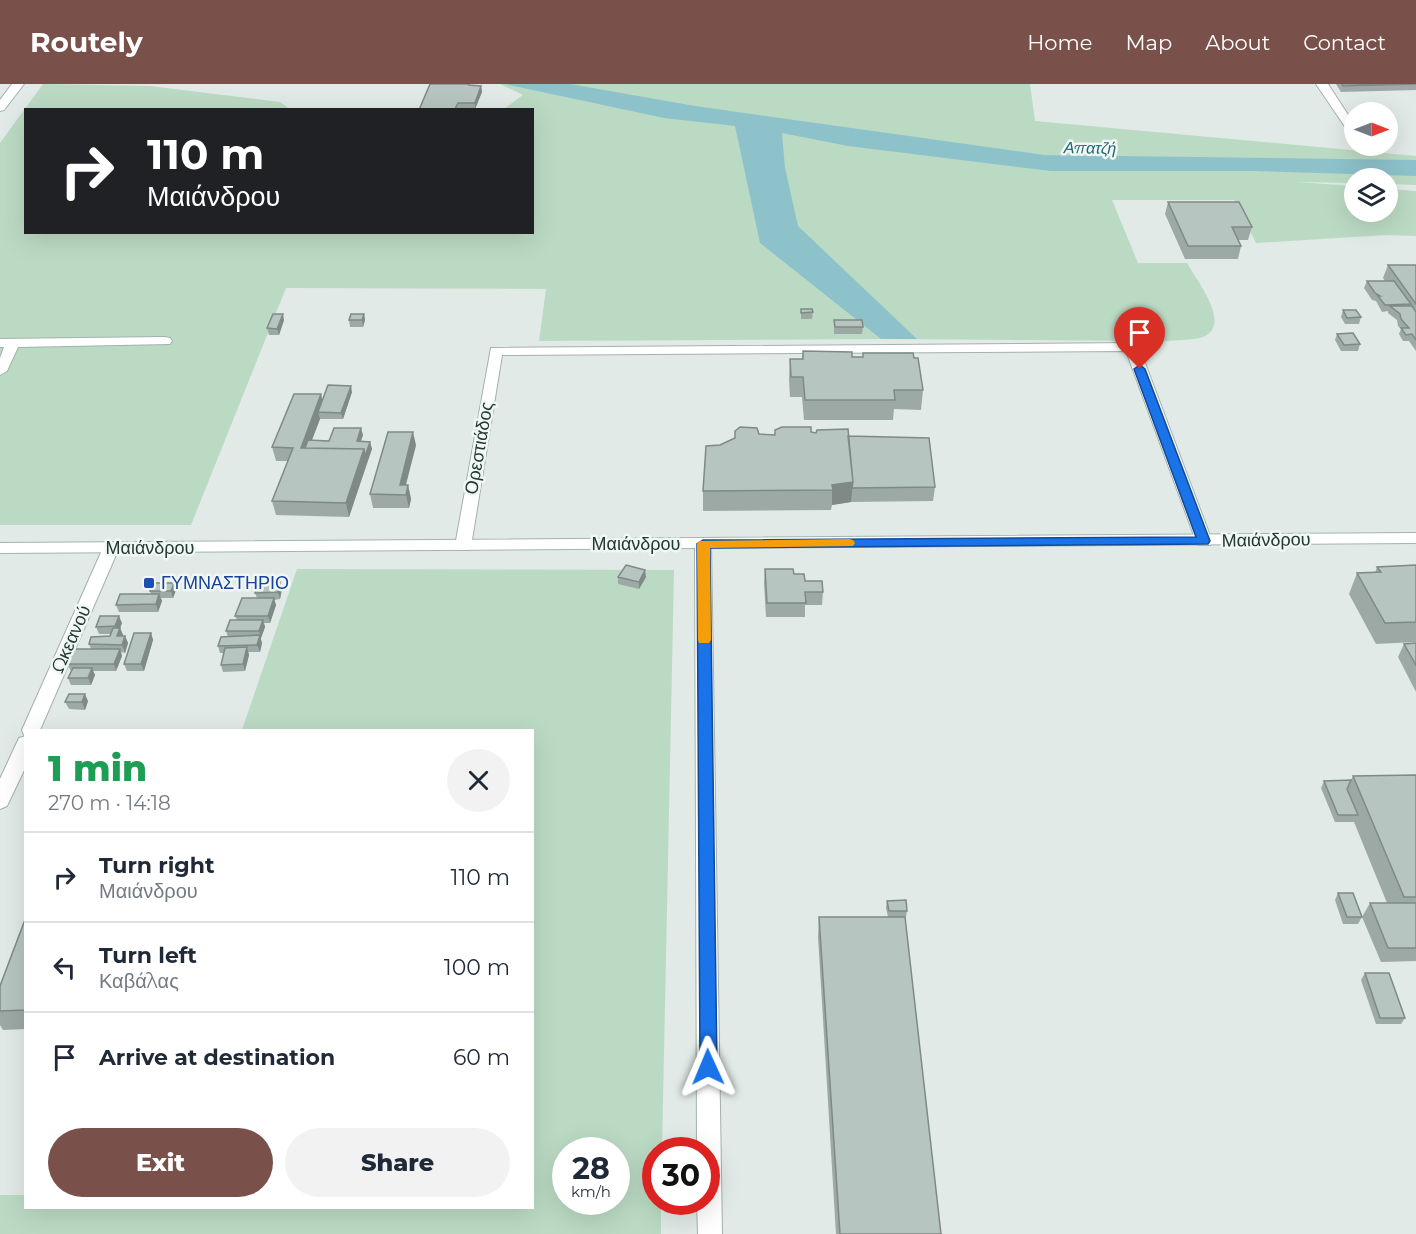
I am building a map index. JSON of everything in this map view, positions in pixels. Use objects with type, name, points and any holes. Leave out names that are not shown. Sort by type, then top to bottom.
[{"type":"street","points":[[1322,84],[1344,117]]},
{"type":"street","points":[[0,108],[10,89]]},
{"type":"street","points":[[0,371],[7,359],[6,343],[165,341]]},
{"type":"street","name":"Ορεστιάδος","points":[[463,546],[496,351],[1132,347],[1204,541]]},
{"type":"street","name":"Μαιάνδρου","points":[[0,548],[1416,538]]},
{"type":"street","points":[[703,544],[710,1234]]},
{"type":"street","name":"Ωκεανού","points":[[31,729],[111,548]]},
{"type":"street","points":[[0,801],[24,747]]},
{"type":"green space","points":[[43,84],[150,86],[280,102],[289,108],[26,108]]},
{"type":"green space","points":[[500,84],[1030,84],[1035,121],[1344,149],[1344,156],[1416,156],[1416,185],[1398,184],[1398,168],[1344,168],[1344,183],[1297,182],[1344,185],[1344,222],[1398,222],[1398,190],[1416,191],[1416,236],[1386,235],[1256,243],[1234,200],[1112,200],[1138,263],[1187,263],[1205,292],[1214,315],[1214,325],[1210,333],[1200,338],[1166,341],[881,339],[539,341],[546,289],[286,288],[191,525],[0,525],[0,143],[24,110],[24,234],[534,234],[534,108],[505,108],[523,95]]},
{"type":"green space","points":[[297,569],[674,570],[662,1137],[642,1137],[642,1215],[661,1215],[661,1234],[0,1234],[0,1195],[24,1195],[24,1209],[534,1209],[534,729],[242,729]]},
{"type":"water","points":[[505,84],[570,84],[695,106],[1044,155],[1416,160],[1416,176],[1398,175],[1398,168],[1344,168],[1344,174],[1255,171],[1051,171],[848,146],[782,133],[785,168],[798,226],[917,339],[881,339],[760,243],[735,126],[664,118]]},
{"type":"building","points":[[430,84],[481,86],[475,103],[458,103],[456,108],[420,108]]},
{"type":"building","points":[[1342,84],[1416,84],[1343,86]]},
{"type":"building","points":[[1168,202],[1239,202],[1252,227],[1232,227],[1241,246],[1188,246]]},
{"type":"building","points":[[1388,265],[1416,265],[1416,304]]},
{"type":"building","points":[[1367,281],[1394,281],[1411,304],[1385,305]]},
{"type":"building","points":[[1390,306],[1412,306],[1416,312],[1416,340],[1412,334],[1406,335],[1401,328],[1409,328],[1401,319],[1400,314]]},
{"type":"building","points":[[801,309],[812,309],[813,312],[801,313]]},
{"type":"building","points":[[1343,310],[1356,310],[1361,317],[1347,318]]},
{"type":"building","points":[[273,314],[283,314],[277,329],[267,328]]},
{"type":"building","points":[[351,314],[364,314],[362,320],[349,320]]},
{"type":"building","points":[[834,320],[862,320],[863,327],[835,327]]},
{"type":"building","points":[[1353,333],[1360,344],[1344,345],[1337,334]]},
{"type":"building","points":[[803,351],[852,352],[852,357],[863,357],[863,353],[913,353],[914,358],[918,358],[923,390],[894,390],[895,400],[805,400],[803,377],[791,377],[790,359],[803,359]]},
{"type":"building","points":[[328,385],[351,386],[341,413],[318,412]]},
{"type":"building","points":[[294,394],[321,394],[301,448],[364,449],[346,503],[272,501],[293,448],[272,447]]},
{"type":"building","points":[[740,427],[757,428],[759,434],[775,435],[775,430],[782,427],[811,427],[811,432],[816,433],[817,430],[848,429],[853,482],[832,485],[833,490],[703,491],[706,446],[720,445],[735,438],[735,431]]},
{"type":"building","points":[[334,428],[361,428],[357,441],[370,442],[365,456],[364,449],[305,448],[308,440],[329,441]]},
{"type":"building","points":[[388,432],[413,432],[400,485],[408,485],[406,495],[370,494]]},
{"type":"building","points":[[848,436],[929,438],[935,487],[852,488]]},
{"type":"building","points":[[626,565],[645,570],[639,582],[618,577]]},
{"type":"building","points":[[1416,565],[1416,622],[1385,623],[1357,573],[1381,572],[1377,567]]},
{"type":"building","points":[[765,569],[793,569],[794,574],[804,574],[805,581],[822,581],[823,592],[805,592],[806,603],[767,603]]},
{"type":"building","points":[[280,582],[278,592],[255,593],[258,583]]},
{"type":"building","points":[[153,583],[174,583],[171,591],[150,591]]},
{"type":"building","points":[[120,594],[159,594],[156,604],[116,605]]},
{"type":"building","points":[[242,598],[274,598],[268,616],[235,616]]},
{"type":"building","points":[[100,616],[119,616],[115,626],[96,627]]},
{"type":"building","points":[[230,620],[263,620],[259,631],[226,631]]},
{"type":"building","points":[[113,628],[120,628],[117,636],[125,636],[122,645],[89,644],[91,637],[110,636]]},
{"type":"building","points":[[134,633],[151,633],[141,664],[124,664]]},
{"type":"building","points":[[260,635],[257,645],[218,646],[221,637]]},
{"type":"building","points":[[1416,643],[1416,665],[1404,644]]},
{"type":"building","points":[[247,647],[243,664],[221,665],[225,648]]},
{"type":"building","points":[[74,649],[120,649],[114,664],[67,664]]},
{"type":"building","points":[[73,668],[92,668],[88,678],[68,678]]},
{"type":"building","points":[[69,694],[85,694],[82,702],[65,702]]},
{"type":"building","points":[[1416,775],[1416,897],[1404,897],[1353,776]]},
{"type":"building","points":[[1351,780],[1347,789],[1358,815],[1338,815],[1324,781]]},
{"type":"building","points":[[1338,893],[1353,893],[1362,917],[1347,917]]},
{"type":"building","points":[[906,900],[907,911],[889,911],[887,901]]},
{"type":"building","points":[[1370,903],[1416,903],[1416,948],[1388,948]]},
{"type":"building","points":[[819,917],[905,917],[941,1234],[840,1234]]},
{"type":"building","points":[[24,922],[24,1010],[0,1011],[0,986]]},
{"type":"building","points":[[1365,973],[1389,973],[1405,1018],[1380,1018]]},
{"type":"slow traffic","points":[[704,640],[703,544],[849,543]]},
{"type":"place","name":"ΓΥΜΝΑΣΤΗΡΙΟ","points":[[149,583]]},
{"type":"route","points":[[708,1067],[703,544],[1204,541],[1140,369]]},
{"type":"water label","name":"Απατζή","points":[[1090,148]]}]
